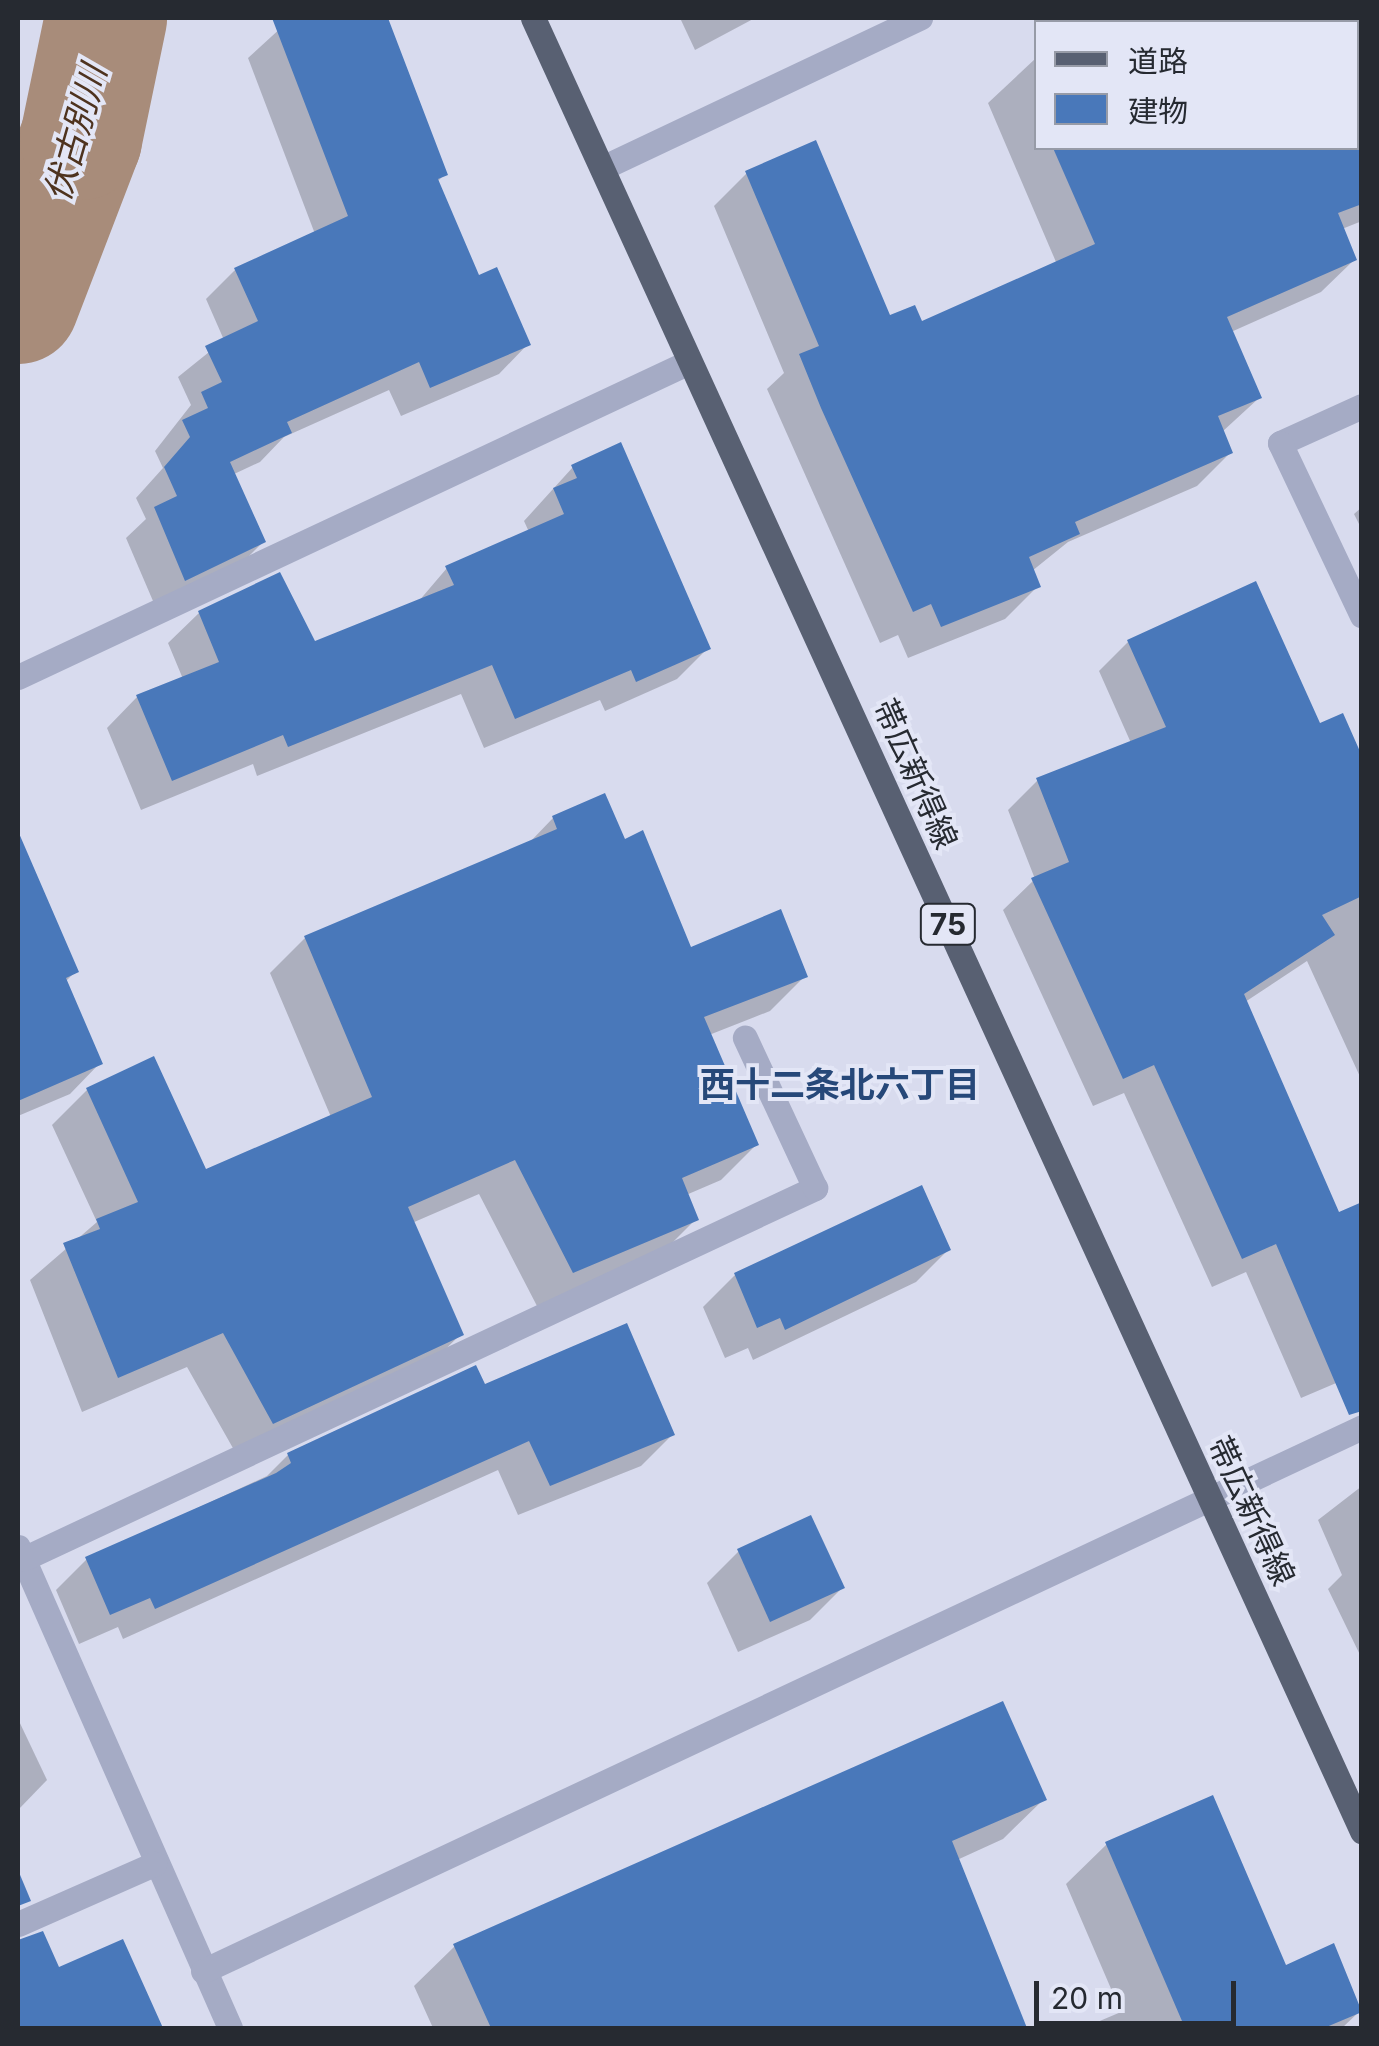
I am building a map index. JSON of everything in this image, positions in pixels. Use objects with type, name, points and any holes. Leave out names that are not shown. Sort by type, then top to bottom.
[{"type":"main road","name":"帯広新得線","points":[[534,18],[1362,1831]]},
{"type":"street","points":[[602,168],[920,18]]},
{"type":"street","points":[[18,677],[689,362]]},
{"type":"street","points":[[1362,406],[1280,444],[1362,616]]},
{"type":"street","points":[[230,2028],[154,1864],[20,1553],[815,1188],[745,1038]]},
{"type":"street","points":[[202,1970],[1362,1427]]},
{"type":"street","points":[[18,1924],[154,1864]]},
{"type":"building","points":[[272,18],[388,18],[448,175],[438,179],[479,275],[497,267],[531,345],[430,388],[419,362],[287,422],[292,433],[230,462],[266,542],[185,581],[154,507],[177,496],[164,467],[190,437],[182,420],[208,408],[201,392],[222,382],[205,346],[258,321],[234,268],[348,216]]},
{"type":"building","points":[[816,140],[890,315],[915,305],[922,321],[1095,244],[1054,150],[1362,148],[1362,204],[1338,213],[1357,260],[1227,317],[1262,398],[1218,416],[1233,453],[1075,522],[1080,534],[1029,557],[1041,587],[941,627],[931,604],[913,612],[821,408],[799,354],[819,346],[745,171]]},
{"type":"building","points":[[621,442],[711,649],[636,682],[631,670],[515,719],[492,665],[288,747],[283,735],[172,781],[136,695],[219,662],[198,611],[280,572],[315,641],[454,585],[445,566],[564,514],[553,488],[577,478],[571,465]]},
{"type":"building","points":[[1256,581],[1320,723],[1343,713],[1362,756],[1362,896],[1322,915],[1335,935],[1244,994],[1339,1212],[1362,1202],[1362,1411],[1349,1415],[1276,1244],[1242,1259],[1154,1065],[1123,1079],[1031,878],[1069,862],[1036,778],[1166,727],[1127,640]]},
{"type":"building","points":[[605,793],[625,839],[643,830],[691,947],[781,909],[808,977],[704,1017],[759,1145],[682,1178],[699,1220],[573,1273],[515,1160],[408,1207],[464,1335],[273,1424],[223,1333],[118,1378],[63,1243],[100,1229],[96,1219],[138,1202],[86,1088],[154,1056],[206,1169],[372,1097],[304,936],[557,829],[552,816]]},
{"type":"building","points":[[18,831],[79,972],[66,978],[103,1064],[18,1101]]},
{"type":"building","points":[[922,1185],[951,1250],[785,1330],[780,1318],[757,1328],[734,1273]]},
{"type":"building","points":[[627,1323],[675,1435],[550,1486],[529,1441],[155,1609],[150,1598],[110,1615],[85,1557],[276,1473],[291,1463],[287,1453],[476,1365],[485,1384]]},
{"type":"building","points":[[811,1515],[845,1588],[770,1622],[737,1549]]},
{"type":"building","points":[[1003,1701],[1047,1800],[952,1841],[1027,2028],[491,2028],[453,1944]]},
{"type":"building","points":[[1213,1795],[1286,1965],[1334,1943],[1362,2012],[1324,2028],[1185,2028],[1105,1842]]},
{"type":"building","points":[[18,1870],[31,1901],[18,1906]]},
{"type":"building","points":[[43,1931],[59,1967],[123,1939],[163,2028],[18,2028],[18,1940]]},
{"type":"waterway","name":"伏古別川","points":[[18,303],[81,139],[106,18]]},
{"type":"district","name":"西十二条北六丁目","points":[[840,1084]]}]
